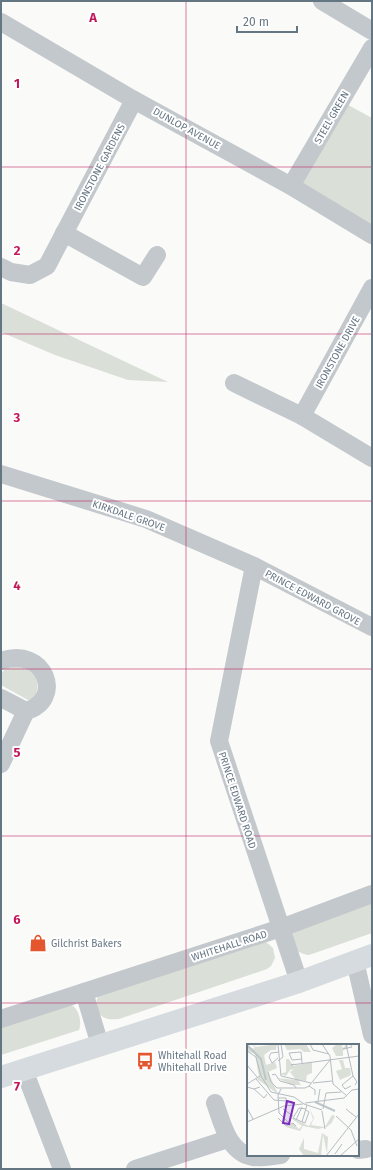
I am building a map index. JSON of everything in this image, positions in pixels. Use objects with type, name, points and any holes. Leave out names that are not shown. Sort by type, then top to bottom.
[{"type":"main road","points":[[1,1077],[299,982],[364,958]]},
{"type":"street","points":[[322,1],[372,31]]},
{"type":"street","name":"DUNLOP AVENUE","points":[[1,22],[134,100],[291,186],[372,235]]},
{"type":"street","name":"STEEL GREEN","points":[[291,186],[372,48]]},
{"type":"street","name":"IRONSTONE GARDENS","points":[[1,267],[11,272],[30,275],[47,266],[134,100]]},
{"type":"street","points":[[64,233],[139,284],[157,255]]},
{"type":"street","name":"IRONSTONE DRIVE","points":[[302,416],[372,288]]},
{"type":"street","points":[[234,383],[302,416],[372,458]]},
{"type":"street","name":"KIRKDALE GROVE","points":[[1,474],[146,519],[254,566]]},
{"type":"street","name":"PRINCE EDWARD GROVE","points":[[254,566],[372,627]]},
{"type":"street","name":"PRINCE EDWARD ROAD","points":[[254,566],[219,741],[299,982]]},
{"type":"street","points":[[1,661],[14,658],[28,659],[42,669],[46,683],[44,698],[33,709],[26,711],[1,698]]},
{"type":"street","points":[[1,764],[26,711]]},
{"type":"street","name":"WHITEHALL ROAD","points":[[1,1019],[281,928],[372,894]]},
{"type":"street","points":[[364,958],[372,1035]]},
{"type":"street","points":[[84,992],[100,1045]]},
{"type":"street","points":[[24,1070],[62,1169]]},
{"type":"street","points":[[215,1103],[228,1139],[241,1152],[247,1154]]},
{"type":"street","points":[[135,1169],[228,1139]]},
{"type":"street","points":[[251,1156],[267,1156]]},
{"type":"shaded area","points":[[341,101],[372,118],[372,235],[291,186]]},
{"type":"shaded area","points":[[1,303],[168,382],[128,380],[55,355],[1,332]]},
{"type":"shaded area","points":[[15,666],[22,667],[32,672],[35,676],[37,680],[37,691],[35,698],[28,700],[1,685],[1,677],[4,670]]},
{"type":"shaded area","points":[[372,901],[372,933],[309,955],[300,953],[296,948],[293,942],[292,934],[297,928]]},
{"type":"shaded area","points":[[266,942],[273,948],[275,958],[271,966],[267,969],[119,1019],[105,1018],[98,1011],[96,1005],[99,995]]},
{"type":"shaded area","points":[[70,1004],[78,1012],[80,1023],[79,1030],[1,1055],[1,1027]]},
{"type":"place","name":"Gilchrist Bakers","points":[[38,943]]},
{"type":"place","name":"Whitehall Road Whitehall Drive","points":[[145,1061]]}]
